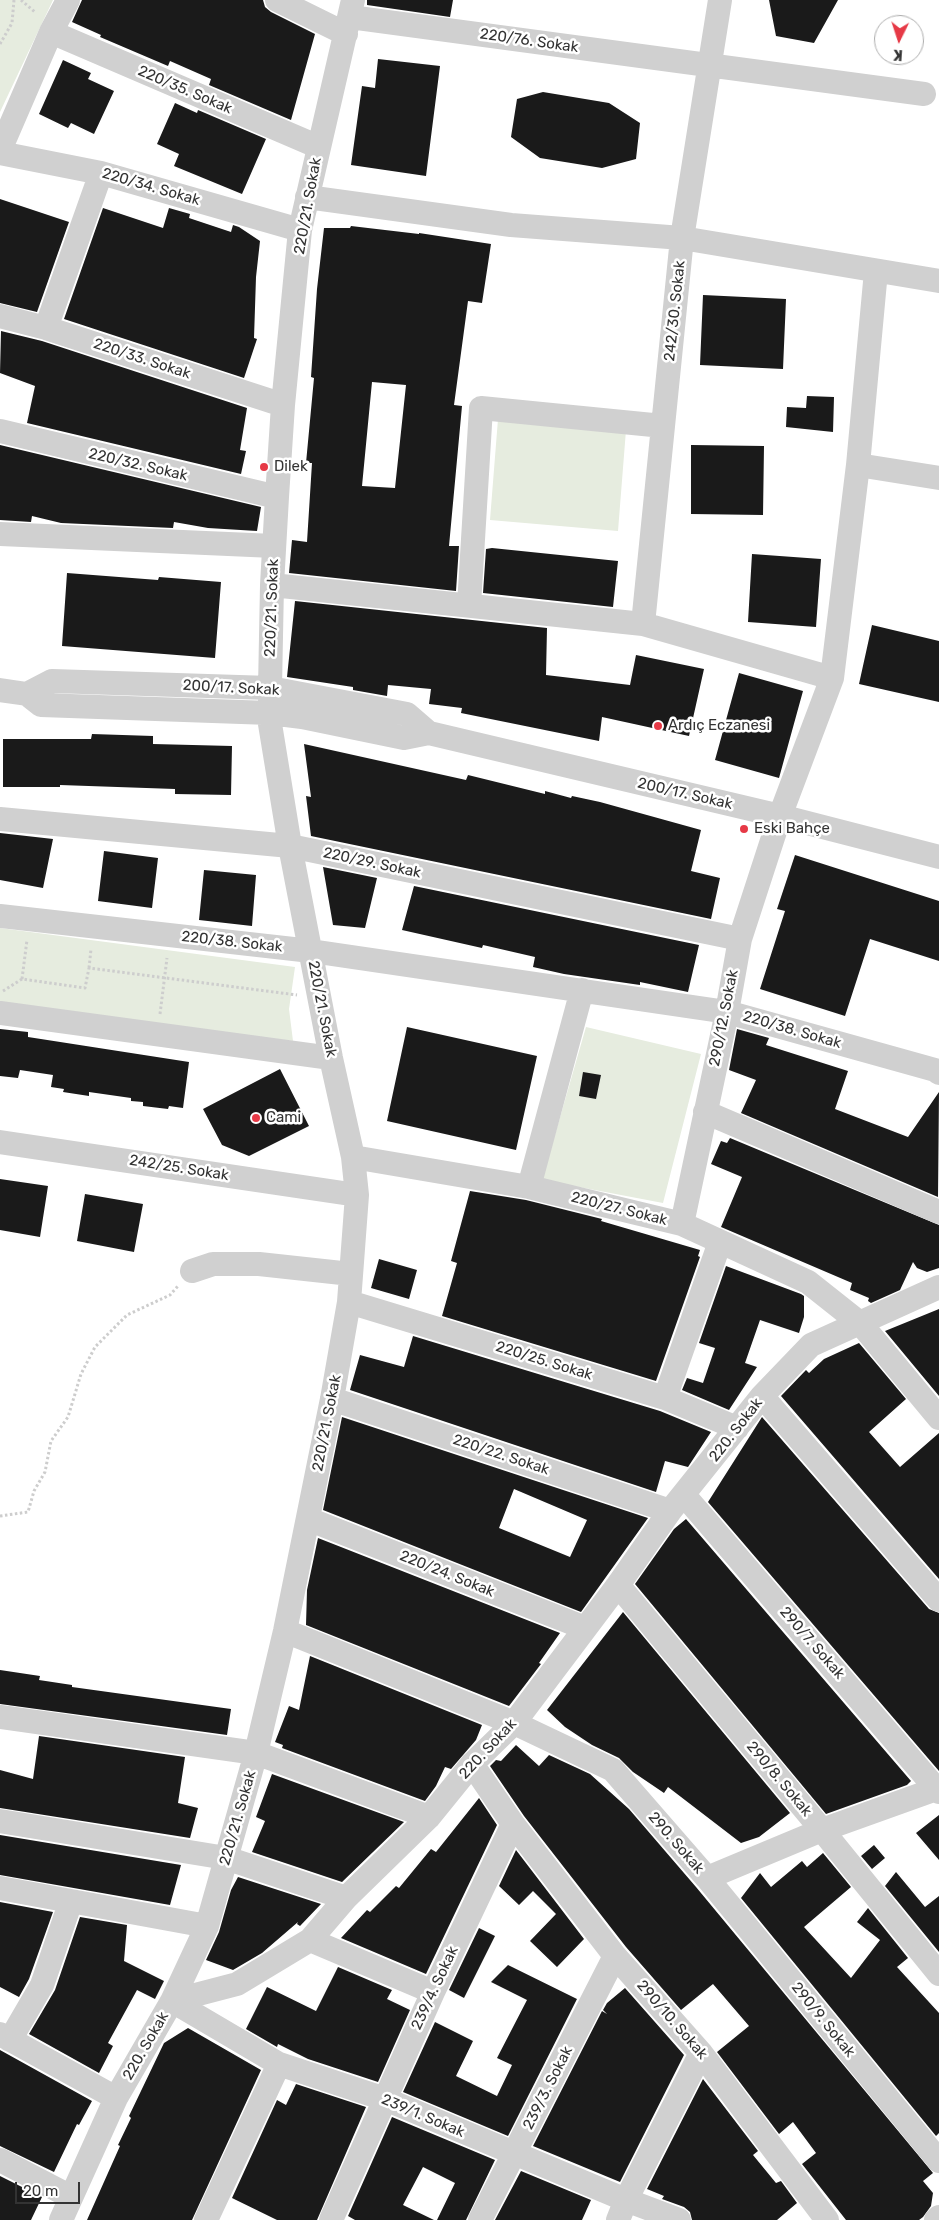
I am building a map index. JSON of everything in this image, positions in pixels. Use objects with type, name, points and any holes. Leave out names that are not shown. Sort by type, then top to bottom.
[{"type":"street","points":[[0,151],[51,32],[68,0]]},
{"type":"street","name":"220/76. Sokak","points":[[276,0],[350,17],[924,94]]},
{"type":"street","name":"242/30. Sokak","points":[[643,624],[682,238],[720,0]]},
{"type":"street","name":"220/21. Sokak","points":[[172,2001],[207,1926],[256,1754],[285,1631],[332,1399],[349,1302],[357,1195],[353,1157],[331,1058],[290,846],[270,724],[270,688],[272,585],[283,405],[300,230],[350,17]]},
{"type":"street","name":"220/35. Sokak","points":[[51,32],[318,147]]},
{"type":"street","name":"220/34. Sokak","points":[[0,151],[101,173],[300,230]]},
{"type":"street","points":[[46,328],[101,173]]},
{"type":"street","points":[[307,197],[511,225],[682,238],[939,281]]},
{"type":"street","name":"290/12. Sokak","points":[[682,1224],[727,1012],[740,939],[780,816],[832,678],[858,465],[876,271]]},
{"type":"street","name":"220/33. Sokak","points":[[0,316],[46,328],[283,405]]},
{"type":"street","points":[[469,604],[480,408],[663,426]]},
{"type":"street","name":"220/32. Sokak","points":[[0,431],[277,497]]},
{"type":"street","points":[[858,465],[939,478]]},
{"type":"street","points":[[0,534],[274,546]]},
{"type":"street","points":[[272,585],[469,604],[643,624],[832,678]]},
{"type":"street","name":"200/17. Sokak","points":[[27,694],[52,682],[270,688],[407,714],[429,733]]},
{"type":"street","name":"200/17. Sokak","points":[[0,690],[27,694],[41,705],[270,713],[309,718],[404,738],[429,733],[780,816],[939,857]]},
{"type":"street","name":"220/29. Sokak","points":[[0,819],[290,846],[740,939]]},
{"type":"street","name":"220/38. Sokak","points":[[0,916],[311,951],[727,1012],[938,1069]]},
{"type":"street","points":[[529,1187],[582,990]]},
{"type":"street","points":[[0,1014],[331,1058]]},
{"type":"street","points":[[705,1112],[939,1212]]},
{"type":"street","name":"242/25. Sokak","points":[[0,1142],[357,1195]]},
{"type":"street","name":"220/27. Sokak","points":[[353,1157],[529,1187],[682,1224],[808,1282],[862,1324],[939,1418]]},
{"type":"street","points":[[665,1398],[720,1242]]},
{"type":"street","points":[[192,1271],[213,1264],[259,1264],[351,1274]]},
{"type":"street","name":"220. Sokak","points":[[61,2220],[116,2098],[172,2001],[237,1984],[310,1940],[346,1898],[428,1817],[472,1764],[514,1723],[618,1586],[677,1503],[762,1396],[812,1345],[862,1324],[939,1287]]},
{"type":"street","name":"220/25. Sokak","points":[[349,1302],[665,1398],[737,1428]]},
{"type":"street","points":[[762,1396],[939,1600]]},
{"type":"street","name":"220/22. Sokak","points":[[332,1399],[677,1503]]},
{"type":"street","name":"290/7. Sokak","points":[[677,1503],[938,1790]]},
{"type":"street","name":"220/24. Sokak","points":[[308,1519],[585,1628]]},
{"type":"street","name":"290/8. Sokak","points":[[618,1586],[822,1830],[939,1974]]},
{"type":"street","name":"290. Sokak","points":[[285,1631],[514,1723],[613,1770],[707,1878],[822,1830],[938,1790]]},
{"type":"street","points":[[0,1718],[256,1754],[428,1817]]},
{"type":"street","points":[[472,1764],[513,1824]]},
{"type":"street","points":[[0,1821],[226,1858],[346,1898]]},
{"type":"street","name":"290/10. Sokak","points":[[513,1824],[616,1956],[701,2053],[827,2220]]},
{"type":"street","name":"239/4. Sokak","points":[[331,2220],[433,1992],[513,1824]]},
{"type":"street","name":"290/9. Sokak","points":[[707,1878],[939,2161]]},
{"type":"street","points":[[0,1888],[207,1926]]},
{"type":"street","points":[[71,1901],[42,1985],[5,2037],[116,2098]]},
{"type":"street","points":[[310,1940],[433,1992]]},
{"type":"street","name":"239/3. Sokak","points":[[480,2220],[616,1956]]},
{"type":"street","name":"239/1. Sokak","points":[[172,2001],[279,2064],[385,2099],[515,2154],[622,2210],[679,2220]]},
{"type":"street","points":[[622,2210],[701,2053]]},
{"type":"street","points":[[206,2220],[279,2064]]},
{"type":"street","points":[[0,2160],[71,2197]]},
{"type":"street","points":[[936,2220],[939,2217]]},
{"type":"path","points":[[0,44],[12,23],[14,0]]},
{"type":"path","points":[[22,979],[28,934]]},
{"type":"path","points":[[158,1034],[170,935]]},
{"type":"path","points":[[0,993],[22,979],[85,988],[89,968],[320,998]]},
{"type":"path","points":[[0,1516],[28,1512],[34,1492],[45,1472],[51,1441],[68,1416],[81,1374],[95,1347],[127,1315],[170,1295],[192,1271]]},
{"type":"shaded area","points":[[0,0],[53,0],[0,112]]},
{"type":"shaded area","points":[[498,419],[626,430],[618,531],[490,520]]},
{"type":"shaded area","points":[[0,928],[295,967],[289,1009],[293,1041],[0,1004]]},
{"type":"shaded area","points":[[586,1027],[701,1054],[663,1203],[542,1180]]},
{"type":"building","points":[[82,0],[263,0],[265,7],[271,12],[315,34],[291,120],[209,85],[211,79],[170,61],[168,66],[100,37],[101,35],[72,22]]},
{"type":"building","points":[[367,0],[453,0],[450,17],[367,5]]},
{"type":"building","points":[[769,0],[838,0],[814,43],[776,36]]},
{"type":"building","points":[[378,59],[440,66],[426,176],[351,165],[362,86],[375,88]]},
{"type":"building","points":[[63,60],[91,73],[88,79],[114,91],[94,134],[71,123],[68,128],[39,114]]},
{"type":"building","points":[[543,92],[609,103],[640,123],[636,159],[602,168],[540,158],[511,137],[517,99]]},
{"type":"building","points":[[175,103],[197,113],[198,110],[266,139],[242,194],[174,166],[179,154],[157,144]]},
{"type":"building","points":[[0,199],[69,222],[37,312],[0,303]]},
{"type":"building","points":[[103,208],[163,228],[169,208],[190,214],[189,218],[231,232],[233,225],[239,227],[260,241],[256,277],[254,338],[257,339],[244,378],[64,319]]},
{"type":"building","points":[[351,226],[419,233],[491,244],[482,303],[468,301],[454,405],[462,406],[449,546],[459,546],[456,591],[289,573],[292,540],[307,542],[312,463],[306,463],[314,378],[311,377],[317,289],[324,228],[350,228]],"holes":[[[372,382],[406,385],[395,488],[362,486]]]},
{"type":"building","points":[[703,295],[786,299],[783,369],[700,365]]},
{"type":"building","points":[[1,331],[42,341],[247,408],[240,450],[246,451],[241,474],[27,423],[35,386],[0,373]]},
{"type":"building","points":[[807,396],[834,397],[833,432],[786,427],[787,407],[806,408]]},
{"type":"building","points":[[0,445],[261,507],[257,531],[208,528],[174,522],[173,528],[61,523],[32,516],[31,522],[0,520]]},
{"type":"building","points":[[691,445],[764,446],[763,515],[691,514]]},
{"type":"building","points":[[492,548],[618,561],[613,607],[483,593],[486,549]]},
{"type":"building","points":[[752,554],[821,559],[816,627],[748,622]]},
{"type":"building","points":[[67,573],[158,580],[159,577],[221,582],[215,658],[62,646]]},
{"type":"building","points":[[295,601],[547,628],[546,675],[630,685],[636,655],[704,669],[689,736],[602,717],[599,741],[461,713],[462,708],[429,704],[431,689],[388,685],[387,696],[353,690],[353,687],[287,677]]},
{"type":"building","points":[[872,625],[939,641],[939,702],[859,684]]},
{"type":"building","points":[[739,673],[803,691],[779,778],[715,760]]},
{"type":"building","points":[[92,734],[153,736],[153,744],[232,746],[231,795],[175,794],[175,789],[60,785],[60,787],[3,787],[3,739],[91,739]]},
{"type":"building","points":[[304,744],[466,780],[468,775],[545,794],[545,791],[571,798],[572,796],[600,802],[701,830],[691,871],[720,878],[711,919],[311,836],[306,796],[311,797]]},
{"type":"building","points":[[0,833],[53,839],[43,888],[0,880]]},
{"type":"building","points":[[104,851],[158,858],[152,908],[98,901]]},
{"type":"building","points":[[795,855],[939,901],[939,961],[870,939],[845,1016],[760,989],[785,911],[777,909]]},
{"type":"building","points":[[323,867],[377,878],[365,928],[333,925]]},
{"type":"building","points":[[204,870],[256,875],[252,926],[199,920]]},
{"type":"building","points":[[414,886],[699,945],[688,992],[640,982],[640,985],[564,974],[533,967],[535,957],[483,945],[482,948],[402,930]]},
{"type":"building","points":[[407,1027],[537,1056],[516,1150],[387,1121]]},
{"type":"building","points":[[0,1029],[28,1032],[28,1037],[189,1062],[183,1108],[169,1106],[168,1109],[143,1106],[143,1102],[131,1101],[131,1098],[89,1092],[89,1096],[63,1092],[64,1089],[51,1087],[53,1075],[20,1070],[18,1078],[0,1076]]},
{"type":"building","points":[[737,1029],[769,1038],[766,1045],[848,1071],[835,1109],[908,1137],[939,1092],[938,1197],[741,1113],[756,1080],[729,1070]]},
{"type":"building","name":"Cami","points":[[280,1069],[309,1126],[249,1156],[222,1145],[203,1109]]},
{"type":"building","points":[[583,1072],[601,1075],[596,1099],[579,1096]]},
{"type":"building","points":[[730,1138],[939,1225],[939,1268],[927,1272],[917,1268],[913,1262],[900,1290],[871,1303],[868,1301],[869,1298],[850,1290],[852,1283],[721,1227],[742,1177],[711,1164],[721,1141],[727,1143]]},
{"type":"building","points":[[0,1179],[48,1186],[40,1237],[0,1230]]},
{"type":"building","points":[[470,1191],[526,1200],[602,1219],[601,1221],[700,1250],[698,1256],[700,1257],[656,1381],[442,1316],[457,1263],[451,1261]]},
{"type":"building","points":[[85,1194],[143,1204],[134,1252],[77,1241]]},
{"type":"building","points":[[379,1259],[417,1270],[409,1299],[371,1288]]},
{"type":"building","points":[[726,1266],[804,1296],[804,1317],[799,1333],[760,1320],[745,1363],[757,1367],[729,1410],[682,1390],[687,1378],[703,1383],[715,1348],[699,1343]]},
{"type":"building","points":[[939,1309],[939,1396],[885,1331]]},
{"type":"building","points":[[413,1336],[660,1411],[711,1432],[688,1467],[665,1461],[656,1492],[350,1390],[360,1355],[404,1367]]},
{"type":"building","points":[[859,1343],[906,1399],[869,1432],[900,1467],[939,1433],[939,1579],[781,1396],[806,1370],[809,1373],[824,1359]]},
{"type":"building","points":[[342,1417],[648,1518],[581,1612],[323,1510]],"holes":[[[514,1489],[587,1520],[570,1557],[499,1528]]]},
{"type":"building","points":[[762,1417],[929,1609],[939,1613],[939,1771],[708,1502]]},
{"type":"building","points":[[686,1519],[911,1781],[907,1785],[826,1814],[635,1584],[674,1529]]},
{"type":"building","points":[[318,1538],[560,1633],[539,1663],[541,1664],[509,1706],[306,1625],[307,1590]]},
{"type":"building","points":[[623,1612],[790,1813],[759,1837],[741,1843],[668,1787],[664,1793],[633,1772],[619,1758],[592,1745],[565,1727],[547,1710]]},
{"type":"building","points":[[310,1656],[482,1725],[476,1740],[451,1769],[445,1767],[436,1786],[425,1801],[282,1748],[283,1745],[275,1742],[289,1706],[299,1710]]},
{"type":"building","points":[[0,1670],[40,1676],[39,1680],[72,1685],[72,1687],[231,1709],[227,1735],[0,1704]]},
{"type":"building","points":[[39,1736],[185,1757],[178,1803],[198,1808],[190,1838],[0,1808],[0,1770],[33,1779]]},
{"type":"building","points":[[516,1745],[539,1766],[549,1755],[590,1774],[629,1809],[933,2173],[923,2181],[933,2193],[931,2206],[923,2217],[919,2220],[846,2220],[802,2164],[816,2153],[793,2122],[779,2134],[717,2052],[749,2026],[713,1984],[681,2010],[626,1947],[524,1816],[490,1766],[496,1760],[501,1761]]},
{"type":"building","points":[[272,1774],[404,1822],[342,1882],[252,1852],[265,1821],[256,1817]]},
{"type":"building","points":[[479,1798],[497,1825],[426,1974],[341,1938],[367,1910],[370,1912],[396,1886],[399,1888],[431,1849],[436,1852]]},
{"type":"building","points":[[939,1815],[939,1860],[916,1833]]},
{"type":"building","points":[[0,1835],[181,1865],[170,1905],[0,1875]]},
{"type":"building","points":[[874,1845],[885,1858],[872,1869],[861,1856]]},
{"type":"building","points":[[516,1850],[584,1939],[557,1967],[530,1941],[556,1914],[533,1891],[519,1905],[499,1886]]},
{"type":"building","points":[[823,1853],[851,1887],[804,1927],[851,1978],[880,1940],[857,1922],[868,1908],[908,1958],[897,1967],[939,2013],[939,2133],[936,2136],[741,1898],[760,1873],[771,1887],[802,1861],[807,1867]]},
{"type":"building","points":[[896,1872],[925,1907],[939,1896],[939,1952],[885,1886]]},
{"type":"building","points":[[238,1877],[321,1904],[300,1926],[297,1924],[298,1922],[262,1953],[233,1970],[206,1960],[219,1932],[231,1890]]},
{"type":"building","points":[[0,1902],[53,1912],[29,1979],[19,1997],[0,1987]]},
{"type":"building","points":[[80,1917],[127,1925],[124,1961],[164,1981],[155,1999],[137,1990],[108,2043],[113,2046],[99,2073],[29,2034],[55,1990]]},
{"type":"building","points":[[479,1928],[495,1936],[464,1998],[449,1990]]},
{"type":"building","points":[[508,1965],[577,1999],[508,2136],[403,2092],[435,2022],[473,2041],[456,2076],[497,2096],[512,2065],[497,2058],[527,2000],[491,1982]]},
{"type":"building","points":[[338,1967],[392,1990],[387,1999],[410,2010],[378,2082],[308,2059],[278,2044],[277,2047],[246,2029],[267,1987],[316,2011]]},
{"type":"building","points":[[625,1988],[684,2055],[620,2182],[533,2146],[602,2011],[607,2014],[603,2010],[607,2003]]},
{"type":"building","points":[[188,2028],[261,2070],[192,2220],[87,2220],[120,2146],[118,2145],[131,2118],[129,2116],[164,2043]]},
{"type":"building","points":[[0,2050],[92,2101],[79,2125],[77,2124],[54,2172],[0,2146]]},
{"type":"building","points":[[703,2079],[758,2151],[753,2155],[776,2183],[781,2181],[797,2203],[777,2220],[692,2220],[690,2212],[684,2207],[662,2199],[664,2196],[647,2189]]},
{"type":"building","points":[[296,2084],[366,2107],[317,2220],[277,2220],[232,2198],[277,2100],[286,2105]]},
{"type":"building","points":[[392,2117],[495,2160],[466,2220],[437,2220],[455,2183],[423,2167],[403,2205],[434,2220],[355,2220],[348,2216]]},
{"type":"building","points":[[521,2171],[591,2200],[582,2220],[495,2220]]},
{"type":"building","points":[[0,2176],[42,2197],[31,2220],[0,2220]]},
{"type":"place","name":"Dilek","points":[[264,467]]},
{"type":"place","name":"Ardıç Eczanesi","points":[[658,726]]},
{"type":"place","name":"Eski Bahçe","points":[[744,829]]},
{"type":"place","name":"Cami","points":[[256,1118]]}]
